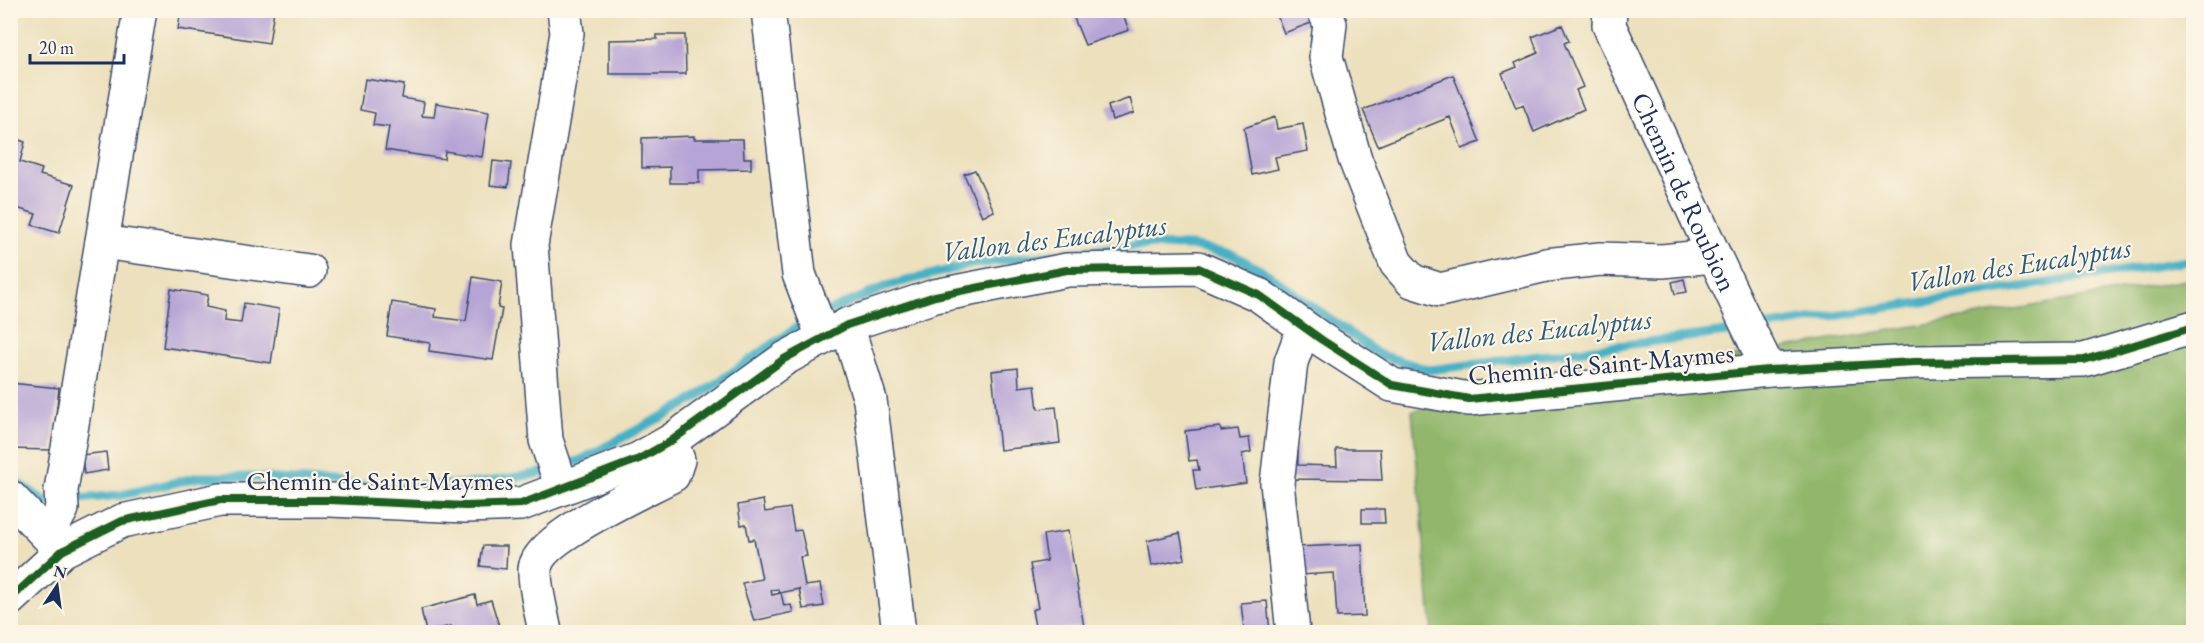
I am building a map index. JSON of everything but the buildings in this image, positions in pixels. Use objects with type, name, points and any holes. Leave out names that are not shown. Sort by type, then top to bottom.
[{"type":"street","points":[[10,497],[58,521],[140,10]]},
{"type":"street","points":[[562,488],[546,440],[531,244],[567,33],[564,10]]},
{"type":"street","points":[[768,10],[799,274],[835,331],[870,400],[899,633]]},
{"type":"street","points":[[1324,10],[1330,24],[1326,57],[1355,159],[1396,263],[1412,281],[1440,290],[1546,264],[1600,259],[1662,261],[1713,256]]},
{"type":"street","name":"Chemin de Roubion","points":[[1610,10],[1610,26],[1713,256],[1737,300],[1762,356]]},
{"type":"street","points":[[102,242],[309,271]]},
{"type":"street","name":"Chemin de Saint-Maymes","points":[[10,599],[58,521],[122,521],[220,500],[330,500],[466,506],[521,504],[639,459],[671,441],[784,359],[835,331],[935,296],[1067,270],[1198,268],[1259,295],[1392,385],[1468,399],[1762,356],[1914,362],[2084,360],[2193,327]]},
{"type":"street","points":[[1293,633],[1277,483],[1291,362],[1298,343],[1309,331]]},
{"type":"street","points":[[545,633],[535,568],[543,550],[567,531],[673,475],[678,460],[671,441]]},
{"type":"green space","points":[[2193,279],[2193,632],[1432,632],[1412,411]]},
{"type":"waterway","name":"Vallon des Eucalyptus","points":[[10,477],[46,502],[121,495],[199,477],[252,477],[387,487],[482,483],[546,472],[581,460],[691,401],[808,320],[890,285],[972,264],[1138,245],[1191,246],[1233,255],[1269,275],[1378,354],[1429,370],[1742,330]]},
{"type":"waterway","name":"Vallon des Eucalyptus","points":[[1756,328],[2194,260]]},
{"type":"cycle path","points":[[10,599],[62,551],[122,521],[220,500],[330,500],[466,506],[521,504],[639,459],[671,441],[784,359],[847,325],[935,296],[1067,270],[1198,268],[1259,295],[1322,340],[1392,385],[1469,399],[1769,370],[1914,362],[2084,360],[2194,327]]}]
